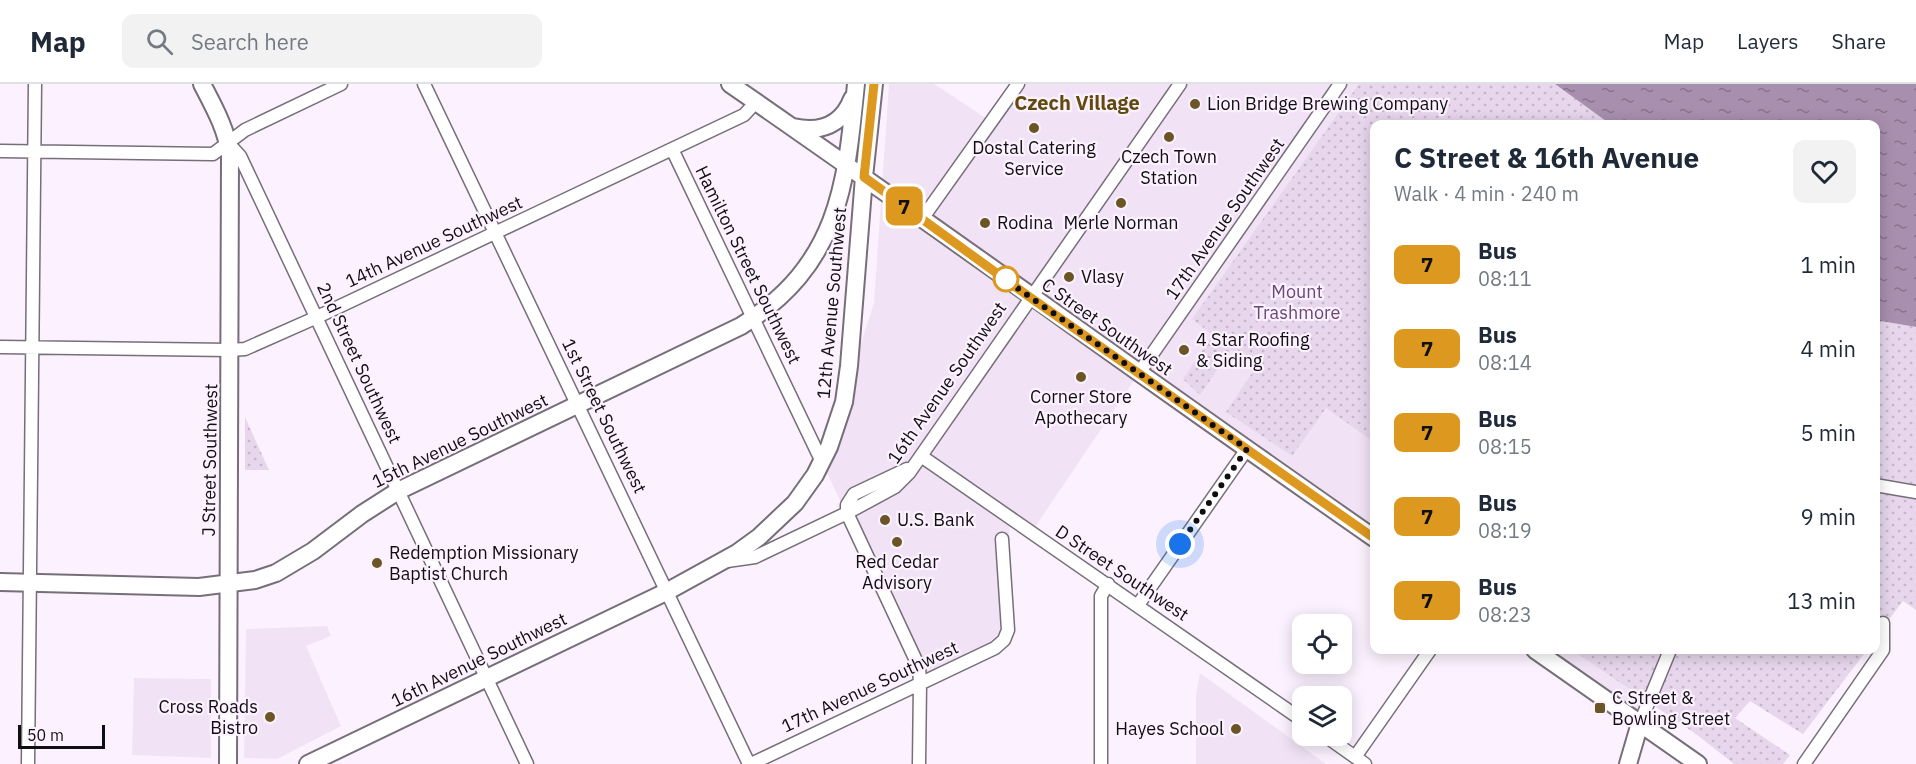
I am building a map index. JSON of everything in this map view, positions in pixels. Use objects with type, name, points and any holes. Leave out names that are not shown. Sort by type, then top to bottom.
[{"type":"main road","name":"2nd Street Southwest","points":[[202,84],[230,150]]},
{"type":"main road","name":"C Street Southwest","points":[[730,84],[1370,535]]},
{"type":"main road","name":"12th Avenue Southwest","points":[[668,591],[759,537],[783,516],[803,492],[822,462],[838,425],[848,380],[864,177],[874,84]]},
{"type":"main road","points":[[792,127],[819,128],[836,122],[848,109],[855,87]]},
{"type":"main road","points":[[848,165],[855,87]]},
{"type":"main road","name":"J Street Southwest","points":[[228,764],[230,150]]},
{"type":"main road","name":"15th Avenue Southwest","points":[[0,582],[199,587],[228,585],[276,573],[313,551],[362,514],[398,491],[753,318],[795,281],[818,249],[835,213],[848,165]]},
{"type":"main road","name":"16th Avenue Southwest","points":[[308,764],[668,591]]},
{"type":"main road","points":[[1541,654],[1698,764]]},
{"type":"main road","points":[[1628,764],[1640,723]]},
{"type":"street","points":[[28,764],[35,84]]},
{"type":"street","points":[[0,151],[213,154],[230,150],[245,130],[340,84]]},
{"type":"street","name":"1st Street Southwest","points":[[424,84],[750,764]]},
{"type":"street","points":[[922,219],[1018,84]]},
{"type":"street","name":"16th Avenue Southwest","points":[[720,562],[755,557],[847,513],[894,487],[918,461],[1179,84]]},
{"type":"street","name":"17th Avenue Southwest","points":[[1139,373],[1340,84]]},
{"type":"street","name":"14th Avenue Southwest","points":[[0,347],[244,349],[315,318],[744,115],[756,102]]},
{"type":"street","name":"Hamilton Street Southwest","points":[[672,149],[822,462]]},
{"type":"street","name":"2nd Street Southwest","points":[[230,150],[240,156],[527,764]]},
{"type":"street","points":[[1138,605],[1247,449]]},
{"type":"street","name":"D Street Southwest","points":[[918,461],[1138,605],[1292,713]]},
{"type":"street","points":[[1880,486],[1916,492]]},
{"type":"street","points":[[847,513],[919,667],[919,764]]},
{"type":"street","name":"17th Avenue Southwest","points":[[750,764],[995,648],[1004,640],[1008,630],[1002,539]]},
{"type":"street","points":[[1101,764],[1101,596],[1108,585]]},
{"type":"street","points":[[1804,764],[1883,650],[1883,623]]},
{"type":"street","points":[[1340,746],[1360,760],[1427,654]]},
{"type":"street","points":[[1640,723],[1668,654]]},
{"type":"shaded area","points":[[889,84],[934,84],[995,124],[1024,84],[1555,84],[1604,120],[1370,120],[1370,534],[1139,373],[1031,533],[1010,519],[1004,640],[924,680],[822,462],[874,303]]},
{"type":"shaded area","points":[[327,626],[331,636],[306,646],[341,726],[277,759],[244,758],[246,629]]},
{"type":"shaded area","points":[[1541,654],[1668,654],[1640,723]]},
{"type":"shaded area","name":"Hayes School","points":[[1200,673],[1292,739],[1292,746],[1301,746],[1326,764],[1196,764],[1196,694]]},
{"type":"shaded area","points":[[134,678],[211,679],[211,758],[132,755]]},
{"type":"green space","name":"Mount Trashmore","points":[[1359,84],[1555,84],[1604,120],[1370,120],[1370,439],[1326,408],[1292,456],[1226,412],[1256,367],[1231,350],[1200,395],[1183,379],[1213,335],[1192,319]]},
{"type":"green space","points":[[1880,321],[1916,327],[1916,610],[1903,601],[1880,631]]},
{"type":"green space","points":[[245,417],[269,470],[245,470]]},
{"type":"green space","points":[[1578,654],[1864,654],[1803,734],[1750,701],[1735,718],[1790,755],[1783,764],[1734,764],[1696,734]]},
{"type":"water","points":[[1555,84],[1916,84],[1916,327],[1880,321],[1880,120],[1604,120]]},
{"type":"bus line","name":"7","points":[[874,84],[864,177],[1031,298],[1370,535]]},
{"type":"place","name":"Lion Bridge Brewing Company","points":[[1195,104]]},
{"type":"place","name":"Dostal Catering Service","points":[[1034,128]]},
{"type":"place","name":"Czech Town Station","points":[[1169,137]]},
{"type":"place","name":"Merle Norman","points":[[1121,203]]},
{"type":"place","name":"Rodina","points":[[985,223]]},
{"type":"place","name":"Vlasy","points":[[1069,277]]},
{"type":"place","name":"4 Star Roofing & Siding","points":[[1184,350]]},
{"type":"place","name":"Corner Store Apothecary","points":[[1081,377]]},
{"type":"place","name":"U.S. Bank","points":[[885,520]]},
{"type":"place","name":"Red Cedar Advisory","points":[[897,542]]},
{"type":"place","name":"Redemption Missionary Baptist Church","points":[[377,563]]},
{"type":"place","name":"C Street & Bowling Street","points":[[1600,708]]},
{"type":"place","name":"Cross Roads Bistro","points":[[270,717]]},
{"type":"place","name":"Hayes School","points":[[1236,729]]},
{"type":"district","name":"Czech Village","points":[[1077,103]]},
{"type":"route","points":[[1006,279],[1003,278],[1247,449],[1180,544]]}]
